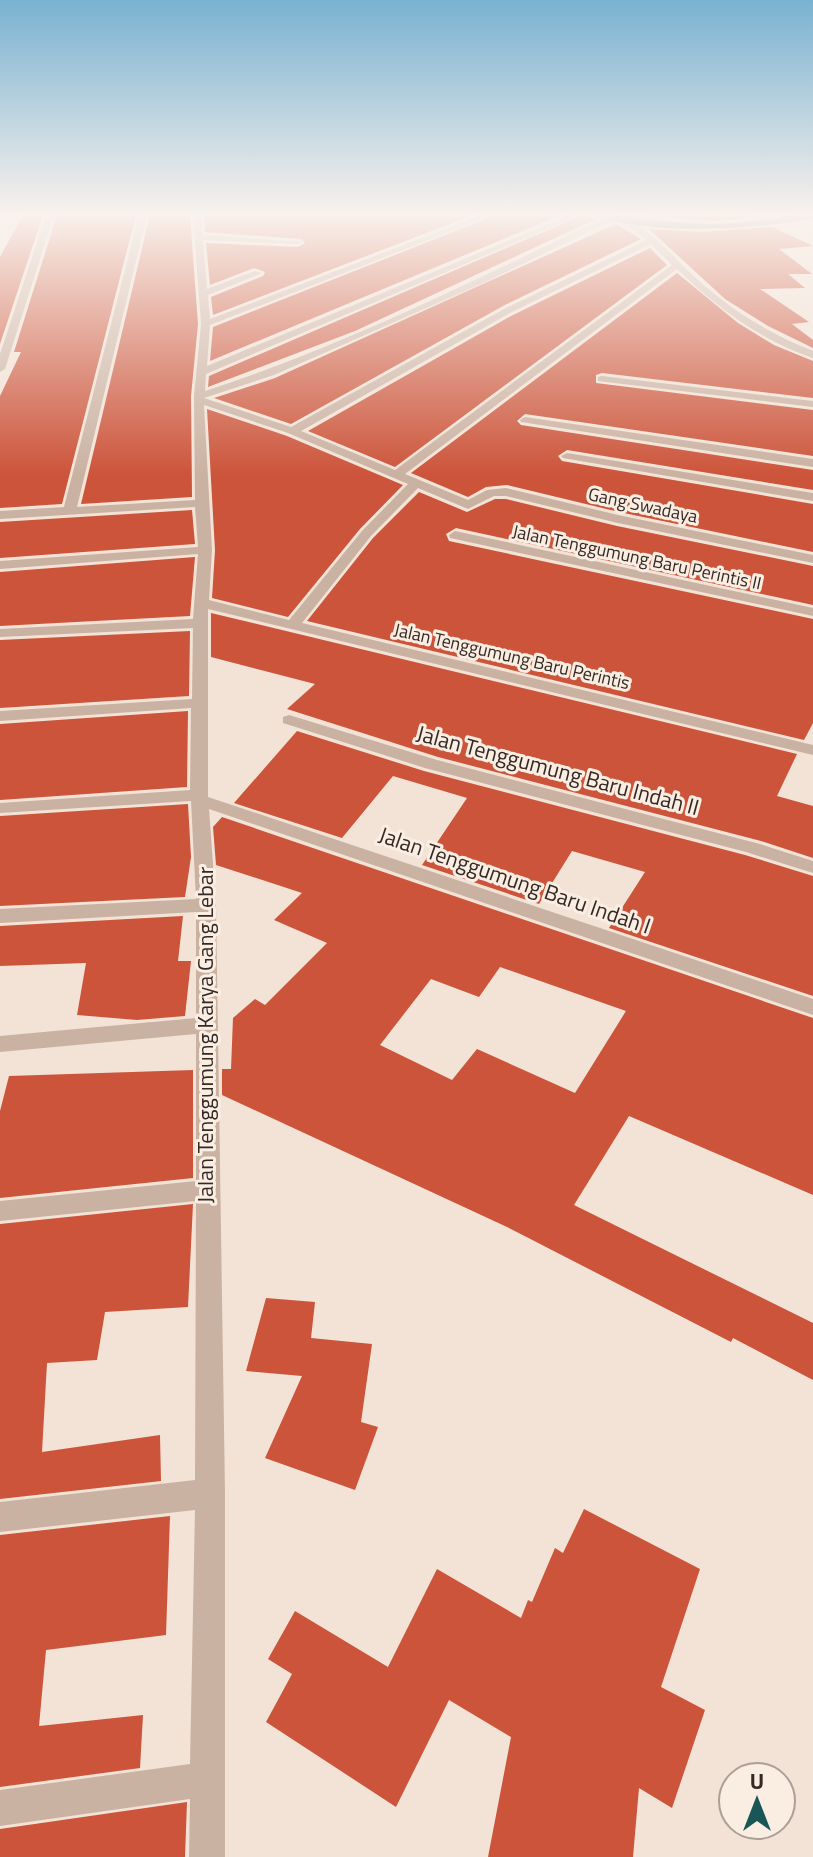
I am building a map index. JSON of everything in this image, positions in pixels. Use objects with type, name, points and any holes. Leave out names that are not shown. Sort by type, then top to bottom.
[{"type":"street","points":[[0,369],[22,302]]},
{"type":"street","points":[[69,512],[121,302]]},
{"type":"street","name":"Jalan Tenggumung Karya Gang Lebar","points":[[205,302],[206,324],[200,390],[201,503],[205,550],[201,613],[200,798],[206,905],[210,1493],[207,1857]]},
{"type":"street","points":[[206,324],[264,302]]},
{"type":"street","points":[[200,390],[390,302]]},
{"type":"street","points":[[200,390],[270,373],[433,302]]},
{"type":"street","points":[[292,431],[526,302]]},
{"type":"street","points":[[396,475],[628,302]]},
{"type":"street","points":[[722,302],[748,323],[811,350]]},
{"type":"street","points":[[733,302],[762,325],[811,350]]},
{"type":"street","points":[[602,379],[813,404]]},
{"type":"street","points":[[200,390],[417,483],[387,509],[342,560],[292,626]]},
{"type":"street","points":[[525,420],[813,463]]},
{"type":"street","points":[[567,456],[813,497]]},
{"type":"street","name":"Gang Swadaya","points":[[417,483],[468,505],[491,493],[506,492],[618,519],[813,559]]},
{"type":"street","points":[[0,515],[201,503]]},
{"type":"street","name":"Jalan Tenggumung Baru Perintis II","points":[[455,535],[813,612]]},
{"type":"street","points":[[0,565],[205,550]]},
{"type":"street","name":"Jalan Tenggumung Baru Perintis","points":[[0,633],[201,613],[292,626],[813,750]]},
{"type":"street","points":[[0,716],[201,703]]},
{"type":"street","name":"Jalan Tenggumung Baru Indah II","points":[[289,720],[404,753],[431,764],[753,848],[813,867]]},
{"type":"street","points":[[0,808],[200,798]]},
{"type":"street","name":"Jalan Tenggumung Baru Indah I","points":[[200,798],[813,1007]]},
{"type":"street","points":[[0,916],[206,905]]},
{"type":"street","points":[[0,1044],[205,1025]]},
{"type":"street","points":[[0,1211],[206,1190]]},
{"type":"street","points":[[0,1517],[210,1493]]},
{"type":"street","points":[[0,1808],[209,1779]]},
{"type":"building","points":[[0,302],[14,302],[0,344]]},
{"type":"building","points":[[30,302],[114,302],[62,504],[0,508],[0,396],[21,352],[14,352]]},
{"type":"building","points":[[129,302],[196,302],[198,324],[191,396],[192,497],[81,504]]},
{"type":"building","points":[[212,302],[248,302],[213,315]]},
{"type":"building","points":[[277,302],[353,302],[210,361],[213,327]]},
{"type":"building","points":[[382,302],[418,302],[355,331],[208,387],[209,376]]},
{"type":"building","points":[[444,302],[512,302],[291,424],[214,398],[275,378]]},
{"type":"building","points":[[540,302],[618,302],[395,467],[308,431]]},
{"type":"building","points":[[639,302],[712,302],[738,323],[774,345],[813,361],[813,398],[602,373],[596,375],[596,383],[813,410],[813,456],[525,414],[517,421],[521,425],[813,470],[813,490],[567,450],[558,456],[562,461],[813,504],[813,552],[619,512],[507,485],[486,487],[468,497],[411,473]]},
{"type":"building","points":[[729,302],[779,302],[809,322],[792,324],[813,340],[813,348],[768,326]]},
{"type":"building","points":[[207,409],[287,436],[403,485],[360,529],[288,617],[212,598],[215,550]]},
{"type":"building","points":[[419,492],[467,512],[495,499],[506,499],[617,526],[813,566],[813,605],[456,528],[446,534],[449,541],[813,619],[813,723],[804,740],[307,621],[373,538]]},
{"type":"building","points":[[192,510],[195,544],[0,558],[0,522]]},
{"type":"building","points":[[195,557],[190,616],[0,626],[0,572]]},
{"type":"building","points":[[211,613],[797,754],[777,796],[813,806],[813,858],[761,841],[438,757],[287,709],[315,684],[211,657]]},
{"type":"building","points":[[190,631],[189,696],[0,708],[0,640]]},
{"type":"building","points":[[188,711],[187,787],[0,800],[0,724]]},
{"type":"building","points":[[297,731],[424,771],[745,855],[813,876],[813,996],[609,928],[645,872],[572,851],[539,904],[422,865],[467,798],[393,776],[342,838],[234,803]]},
{"type":"building","points":[[188,804],[191,857],[185,897],[0,906],[0,816]]},
{"type":"building","points":[[222,817],[813,1018],[813,1195],[629,1116],[574,1205],[813,1323],[813,1380],[733,1338],[731,1342],[507,1227],[222,1095],[222,1069],[231,1069],[233,1018],[255,999],[265,1005],[327,943],[274,920],[302,893],[216,865],[213,827]],"holes":[[[500,967],[626,1011],[575,1093],[477,1049],[452,1080],[380,1045],[431,979],[479,997]]]},
{"type":"building","points":[[183,916],[178,961],[191,961],[185,1016],[137,1020],[77,1015],[86,963],[0,966],[0,926]]},
{"type":"building","points":[[193,1070],[193,1178],[0,1198],[0,1111],[9,1076]]},
{"type":"building","points":[[193,1204],[188,1307],[105,1312],[97,1360],[47,1363],[42,1452],[160,1435],[161,1481],[0,1499],[0,1224]]},
{"type":"building","points":[[266,1298],[315,1302],[311,1338],[372,1344],[361,1422],[378,1427],[355,1490],[265,1458],[302,1376],[246,1371]]},
{"type":"building","points":[[584,1509],[700,1569],[661,1687],[705,1710],[672,1808],[639,1788],[633,1857],[488,1857],[511,1737],[449,1700],[396,1807],[266,1722],[292,1674],[268,1659],[295,1611],[388,1667],[437,1569],[521,1618],[528,1600],[532,1602],[555,1548],[563,1553]]},
{"type":"building","points":[[170,1516],[166,1635],[46,1650],[39,1726],[143,1715],[140,1768],[0,1787],[0,1535]]},
{"type":"building","points":[[187,1802],[185,1857],[0,1857],[0,1829]]}]
